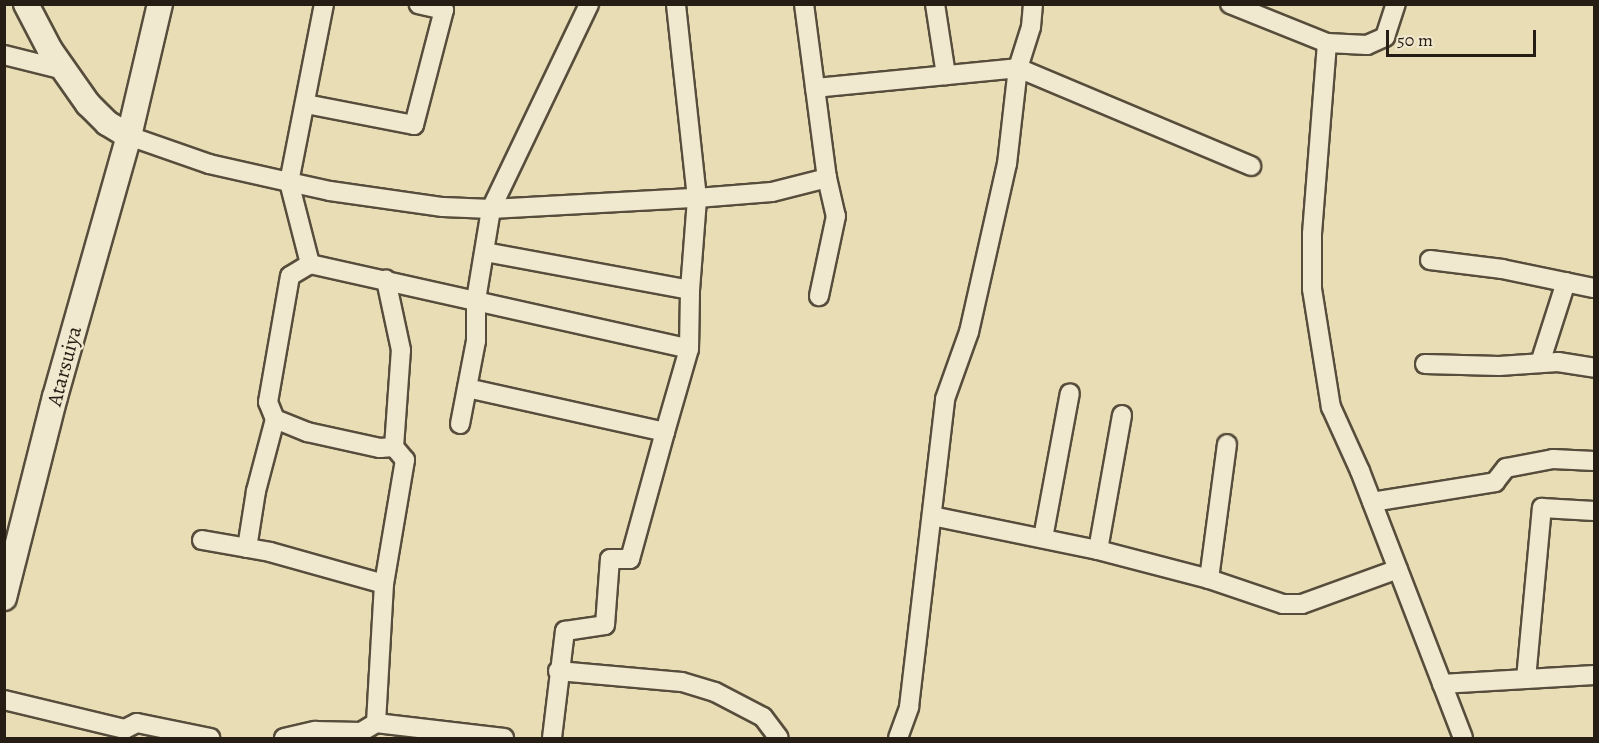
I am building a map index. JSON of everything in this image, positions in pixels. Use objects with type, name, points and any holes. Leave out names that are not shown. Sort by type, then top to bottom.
[{"type":"street","points":[[26,4],[64,70],[88,104],[106,123],[129,136],[209,164],[330,191],[443,207],[491,209],[771,192],[827,178]]},
{"type":"street","name":"Atarsuiya","points":[[4,598],[10,555],[129,136],[160,4]]},
{"type":"street","points":[[310,264],[289,182],[324,4]]},
{"type":"street","points":[[306,104],[414,125],[444,10],[419,4]]},
{"type":"street","points":[[460,424],[476,341],[476,300],[491,209],[589,4]]},
{"type":"street","points":[[552,738],[558,670],[565,631],[605,625],[610,558],[630,559],[690,349],[690,290],[697,198],[676,4]]},
{"type":"street","points":[[804,4],[827,178],[836,216],[819,296]]},
{"type":"street","points":[[935,4],[946,75]]},
{"type":"street","points":[[898,738],[909,707],[945,399],[969,332],[1007,164],[1018,68],[1031,27],[1033,4]]},
{"type":"street","points":[[1230,4],[1327,43],[1367,45],[1385,37],[1396,4]]},
{"type":"street","points":[[1327,43],[1312,234],[1312,289],[1331,407],[1372,502],[1463,738]]},
{"type":"street","points":[[4,54],[64,70]]},
{"type":"street","points":[[815,88],[1018,68],[1251,166]]},
{"type":"street","points":[[485,252],[690,290]]},
{"type":"street","points":[[1430,260],[1502,269],[1594,288]]},
{"type":"street","points":[[247,548],[256,491],[275,419],[268,402],[290,276],[310,264],[690,349]]},
{"type":"street","points":[[376,723],[384,584],[405,460],[394,447],[400,350],[386,280]]},
{"type":"street","points":[[1540,363],[1566,282]]},
{"type":"street","points":[[1425,364],[1499,366],[1558,362],[1594,368]]},
{"type":"street","points":[[467,388],[665,432]]},
{"type":"street","points":[[1043,538],[1070,393]]},
{"type":"street","points":[[1098,550],[1122,415]]},
{"type":"street","points":[[275,419],[307,432],[380,448],[394,447]]},
{"type":"street","points":[[1209,579],[1227,444]]},
{"type":"street","points":[[1372,502],[1495,482],[1506,468],[1553,459],[1594,461]]},
{"type":"street","points":[[1526,679],[1542,507],[1594,511]]},
{"type":"street","points":[[932,516],[1098,550],[1209,579],[1283,603],[1302,604],[1398,568]]},
{"type":"street","points":[[202,540],[247,548],[384,584]]},
{"type":"street","points":[[558,670],[682,682],[715,692],[763,717],[779,738]]},
{"type":"street","points":[[1442,684],[1594,675]]},
{"type":"street","points":[[4,700],[123,734],[137,723],[210,738]]},
{"type":"street","points":[[284,738],[315,731],[361,732],[376,723],[504,738]]}]
